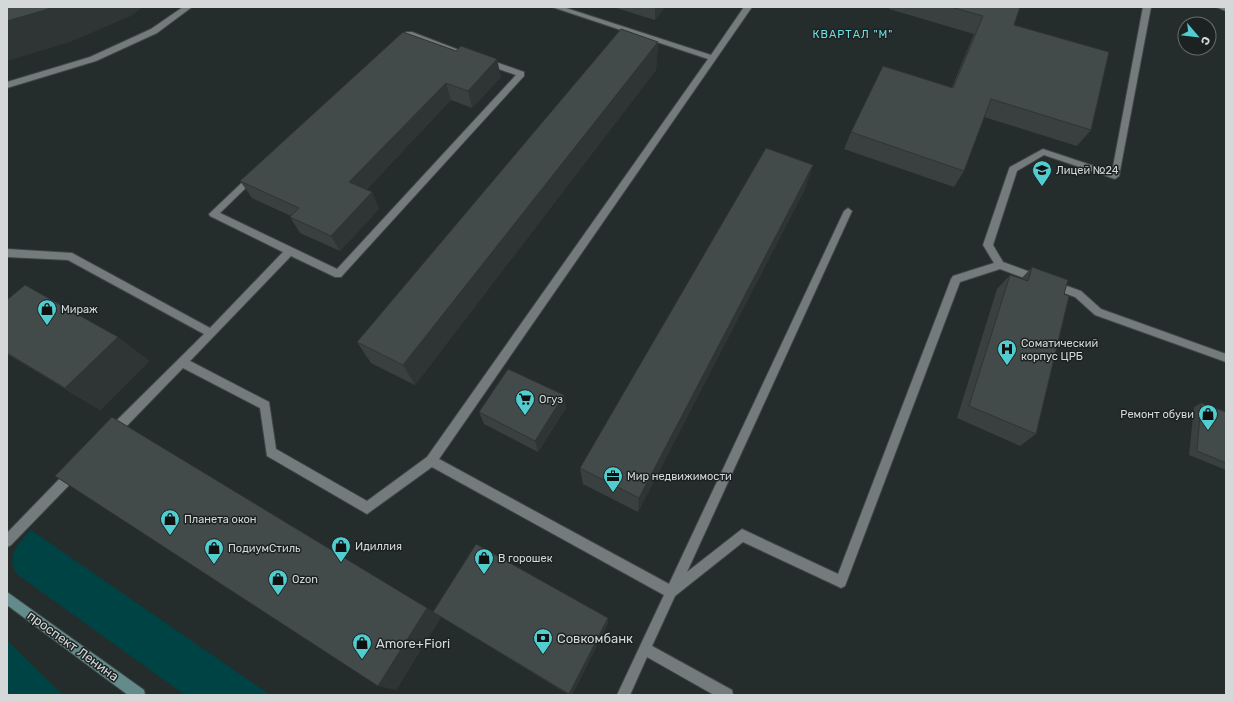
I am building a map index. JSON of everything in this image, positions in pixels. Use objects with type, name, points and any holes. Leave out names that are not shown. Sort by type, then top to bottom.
[{"type":"street","name":"проспект Ленина","points":[[7,598],[139,695]]},
{"type":"lane","points":[[7,85],[93,58],[154,31],[188,7]]},
{"type":"lane","points":[[556,7],[712,58]]},
{"type":"lane","points":[[181,362],[265,406],[271,452],[367,508],[432,462],[748,7]]},
{"type":"lane","points":[[1000,265],[988,245],[1013,169],[1043,152],[1115,176],[1147,7]]},
{"type":"lane","points":[[1220,7],[1226,9]]},
{"type":"lane","points":[[259,171],[213,214],[338,274],[521,74],[409,34],[392,49]]},
{"type":"lane","points":[[623,695],[848,211]]},
{"type":"lane","points":[[105,440],[290,251]]},
{"type":"lane","points":[[7,253],[69,256],[211,333]]},
{"type":"lane","points":[[671,592],[742,535],[841,582],[956,279],[1000,265],[1078,294],[1098,312],[1226,358]]},
{"type":"lane","points":[[432,462],[671,592]]},
{"type":"lane","points":[[7,541],[78,468]]},
{"type":"lane","points":[[645,649],[727,695]]},
{"type":"shaded area","points":[[31,530],[270,695],[185,695],[18,575],[12,562],[13,556],[18,545]]},
{"type":"shaded area","points":[[7,640],[63,695],[7,695]]},
{"type":"building","points":[[7,7],[52,7],[7,21]]},
{"type":"building","points":[[951,7],[1020,7],[1014,25],[1109,52],[1091,130],[991,99],[964,171],[851,132],[883,66],[953,88],[983,16]]},
{"type":"building","points":[[621,29],[658,42],[403,365],[357,342]]},
{"type":"building","points":[[403,32],[456,51],[461,46],[497,59],[468,91],[446,83],[349,182],[372,192],[331,236],[290,217],[299,208],[240,181]]},
{"type":"building","points":[[766,148],[813,165],[639,498],[580,468]]},
{"type":"building","name":"Соматический корпус ЦРБ","points":[[1032,267],[1068,280],[1064,294],[1069,296],[1036,434],[969,406],[1010,275],[1028,281]]},
{"type":"building","points":[[25,285],[118,337],[65,388],[7,353],[7,300]]},
{"type":"building","name":"Огуз","points":[[508,369],[564,395],[535,441],[479,412]]},
{"type":"building","points":[[1201,403],[1226,412],[1226,463],[1197,451]]},
{"type":"building","points":[[112,417],[427,608],[378,686],[55,476]]},
{"type":"building","points":[[476,544],[608,618],[569,694],[433,612]]},
{"type":"place","name":"Лицей №24","points":[[1042,187]]},
{"type":"place","name":"Мираж","points":[[47,326]]},
{"type":"place","name":"Соматический корпус ЦРБ","points":[[1007,366]]},
{"type":"place","name":"Огуз","points":[[525,416]]},
{"type":"place","name":"Ремонт обуви","points":[[1208,431]]},
{"type":"place","name":"Мир недвижимости","points":[[613,493]]},
{"type":"place","name":"Планета окон","points":[[170,536]]},
{"type":"place","name":"Идиллия","points":[[341,563]]},
{"type":"place","name":"ПодиумСтиль","points":[[214,565]]},
{"type":"place","name":"В горошек","points":[[484,575]]},
{"type":"place","name":"Ozon","points":[[278,596]]},
{"type":"place","name":"Совкомбанк","points":[[543,655]]},
{"type":"place","name":"Amore+Fiori","points":[[362,660]]},
{"type":"district","name":"КВАРТАЛ \"М\"","points":[[853,34]]}]
